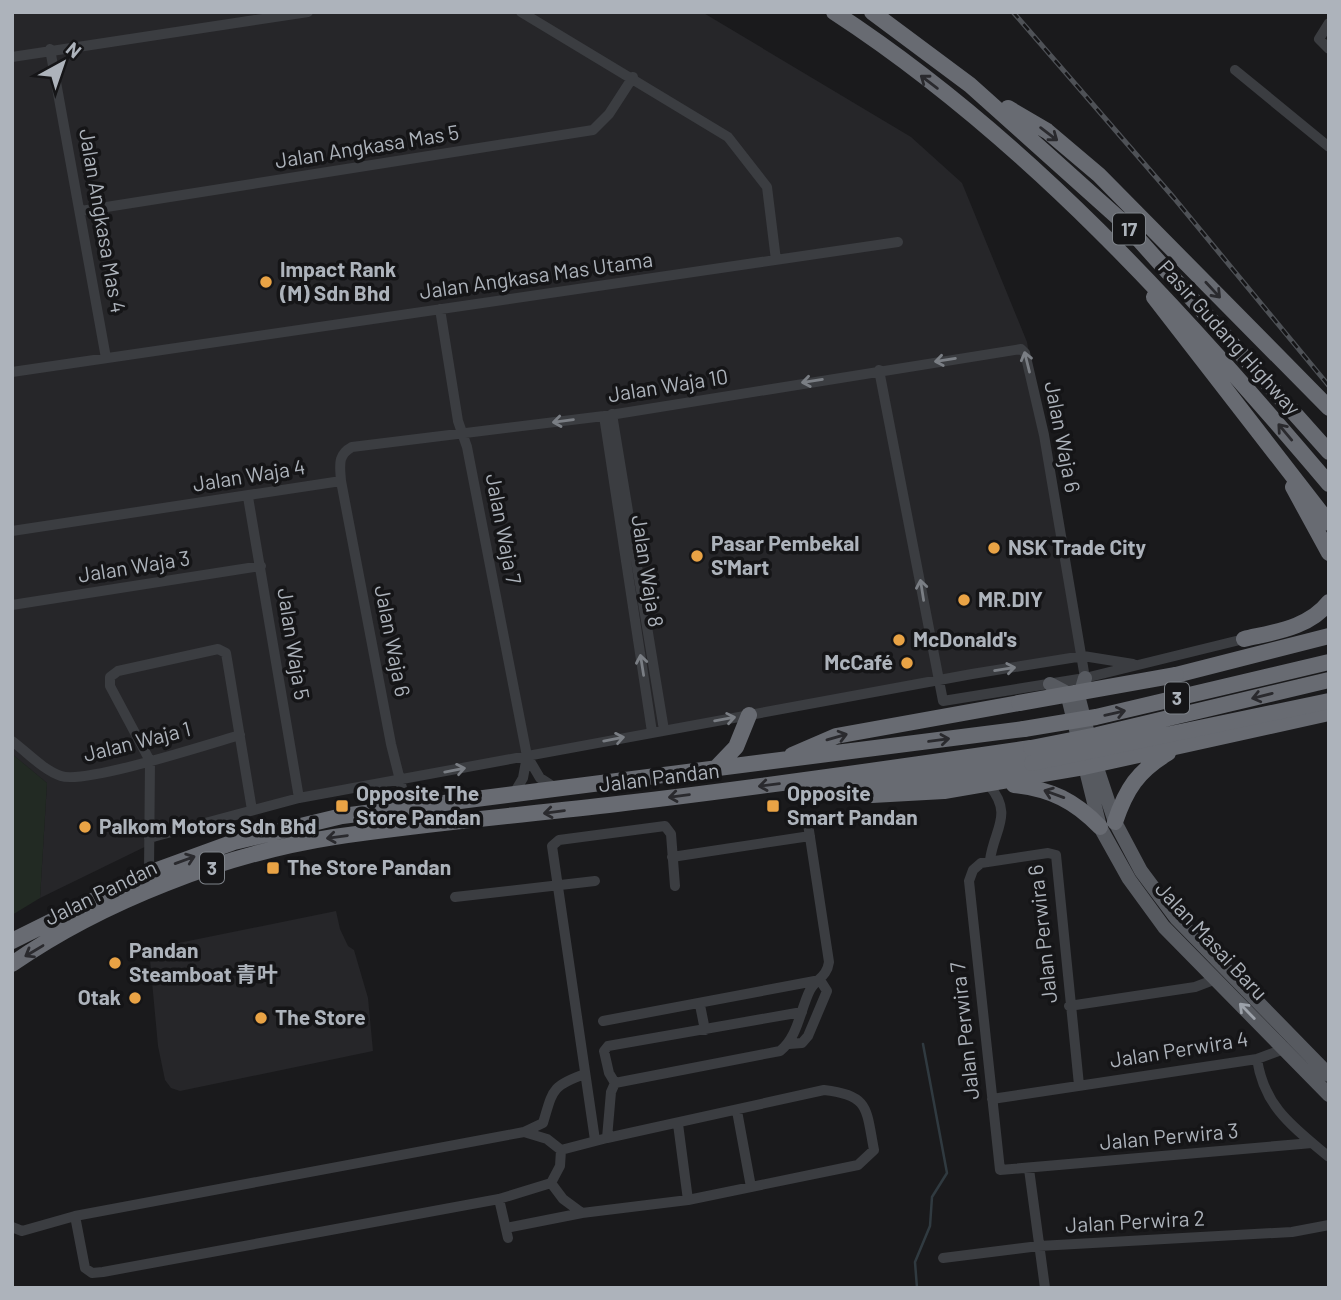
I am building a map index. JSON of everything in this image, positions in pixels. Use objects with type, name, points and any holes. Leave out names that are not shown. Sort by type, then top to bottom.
[{"type":"highway","name":"Pasir Gudang Highway","points":[[834,12],[983,123],[1056,188],[1176,307],[1329,484]]},
{"type":"highway","name":"Pasir Gudang Highway","points":[[872,12],[970,85],[1124,223],[1329,452]]},
{"type":"highway","points":[[970,85],[1047,131],[1099,175],[1329,408]]},
{"type":"highway","points":[[1109,240],[1329,523]]},
{"type":"highway","points":[[1286,466],[1293,489],[1329,553]]},
{"type":"highway","points":[[1244,639],[1303,623],[1329,602]]},
{"type":"highway","points":[[774,763],[836,736],[1176,675],[1300,644],[1326,634]]},
{"type":"highway","name":"Jalan Pandan","points":[[12,940],[149,873],[234,842],[342,816],[715,771],[1024,729],[1096,717],[1329,662]]},
{"type":"highway","name":"Jalan Pandan","points":[[12,964],[58,936],[134,897],[256,854],[333,837],[1032,755],[1097,735],[1329,680]]},
{"type":"highway","points":[[1032,755],[1329,701]]},
{"type":"highway","points":[[803,781],[872,795],[993,784],[1090,766],[1329,713]]},
{"type":"highway","points":[[715,771],[736,747],[749,715]]},
{"type":"highway","points":[[993,784],[1054,792],[1108,825],[1131,783],[1146,766],[1182,745]]},
{"type":"main road","name":"Jalan Masai Baru","points":[[1090,766],[1079,699],[1091,676]]},
{"type":"main road","name":"Jalan Masai Baru","points":[[1049,684],[1067,693],[1108,825],[1145,903],[1164,927],[1329,1095]]},
{"type":"main road","name":"Jalan Masai Baru","points":[[1108,825],[1176,918],[1329,1075]]},
{"type":"street","points":[[12,57],[50,49],[308,12]]},
{"type":"street","points":[[522,12],[728,137],[760,174],[767,187],[776,260]]},
{"type":"street","points":[[1325,46],[1319,36],[1329,23]]},
{"type":"street","name":"Jalan Angkasa Mas 4","points":[[50,49],[106,358]]},
{"type":"street","points":[[1235,70],[1329,147]]},
{"type":"street","name":"Jalan Angkasa Mas 5","points":[[81,211],[593,130],[609,114],[633,77]]},
{"type":"street","name":"Jalan Angkasa Mas Utama","points":[[12,372],[898,242]]},
{"type":"street","name":"Jalan Waja 7","points":[[440,309],[527,756],[540,778],[559,790]]},
{"type":"street","name":"Jalan Waja 6","points":[[879,370],[1021,349],[1025,353],[1044,435],[1083,656],[1091,676]]},
{"type":"street","points":[[879,370],[941,699],[946,702],[1091,676],[1244,639]]},
{"type":"street","name":"Jalan Waja 10","points":[[462,433],[608,415],[879,370]]},
{"type":"street","name":"Jalan Waja 8","points":[[608,415],[658,731]]},
{"type":"street","points":[[341,481],[339,460],[344,452],[352,447],[462,433]]},
{"type":"street","name":"Jalan Waja 6","points":[[341,481],[407,808]]},
{"type":"street","name":"Jalan Waja 4","points":[[12,531],[341,481]]},
{"type":"street","name":"Jalan Waja 5","points":[[248,497],[299,798]]},
{"type":"street","name":"Jalan Waja 3","points":[[12,605],[261,566]]},
{"type":"street","points":[[149,873],[150,761],[110,686],[110,677],[118,671],[218,649],[226,653],[252,810]]},
{"type":"street","points":[[149,838],[299,798],[937,681],[1083,656],[1133,664]]},
{"type":"street","points":[[1091,676],[1103,666],[1100,659]]},
{"type":"street","name":"Jalan Waja 1","points":[[12,741],[52,772],[75,778],[150,761],[240,735]]},
{"type":"street","name":"Jalan Waja 7","points":[[513,796],[523,778],[527,756]]},
{"type":"street","name":"Jalan Perwira 7","points":[[993,784],[1002,810],[1002,823],[986,862],[973,870],[969,881],[1000,1170],[1029,1169]]},
{"type":"street","points":[[615,1083],[780,1051],[789,1044],[812,987],[827,972],[829,962],[808,824]]},
{"type":"street","points":[[595,1140],[552,846],[559,840],[665,826],[671,834],[675,886]]},
{"type":"street","points":[[672,857],[810,836]]},
{"type":"street","name":"Jalan Perwira 6","points":[[986,862],[1048,853],[1056,855],[1079,1085]]},
{"type":"street","points":[[455,897],[595,881]]},
{"type":"street","points":[[1069,1006],[1195,988],[1216,979]]},
{"type":"street","points":[[603,1021],[701,1005],[820,980]]},
{"type":"street","points":[[789,1044],[802,1043],[808,1036],[827,991],[820,980]]},
{"type":"street","points":[[701,1005],[705,1030]]},
{"type":"street","points":[[615,1083],[609,1073],[604,1051],[607,1047],[802,1012]]},
{"type":"street","name":"Jalan Perwira 4","points":[[1079,1085],[1257,1059],[1284,1049]]},
{"type":"street","points":[[1257,1059],[1263,1089],[1272,1102],[1329,1157]]},
{"type":"street","points":[[12,1227],[22,1231],[75,1216],[524,1132],[543,1123],[550,1097],[559,1083],[585,1074]]},
{"type":"street","points":[[607,1138],[611,1091],[615,1083]]},
{"type":"street","points":[[992,1099],[1079,1085]]},
{"type":"street","points":[[499,1199],[507,1233],[582,1213],[688,1200],[858,1165],[874,1150],[867,1113],[861,1099],[849,1093],[824,1090],[595,1140],[562,1150]]},
{"type":"street","points":[[737,1111],[751,1187]]},
{"type":"street","points":[[678,1124],[688,1200]]},
{"type":"street","points":[[524,1132],[547,1139],[562,1150]]},
{"type":"street","name":"Jalan Perwira 3","points":[[1029,1169],[1312,1143]]},
{"type":"street","points":[[75,1216],[85,1268],[92,1273],[499,1199],[551,1183],[560,1166],[562,1150]]},
{"type":"street","points":[[1029,1169],[1045,1288]]},
{"type":"street","points":[[551,1183],[564,1199],[582,1213]]},
{"type":"street","name":"Jalan Perwira 2","points":[[943,1258],[1039,1247],[1292,1232],[1329,1225]]},
{"type":"shaded area","points":[[12,12],[702,12],[911,137],[962,183],[1027,342],[1082,655],[270,808],[161,839],[40,898],[47,783],[12,754]]},
{"type":"shaded area","points":[[12,754],[47,783],[40,898],[12,915]]},
{"type":"shaded area","name":"The Store","points":[[336,911],[340,929],[348,946],[354,950],[368,998],[373,1051],[180,1091],[171,1088],[165,1080],[158,1046],[149,949]]},
{"type":"waterway","points":[[917,1288],[915,1262],[930,1226],[932,1197],[947,1173],[923,1044]]},
{"type":"railway","points":[[1013,12],[1174,198],[1329,386]]},
{"type":"place","name":"Impact Rank (M) Sdn Bhd","points":[[266,282]]},
{"type":"place","name":"NSK Trade City","points":[[994,548]]},
{"type":"place","name":"Pasar Pembekal S'Mart","points":[[697,556]]},
{"type":"place","name":"MR.DIY","points":[[964,600]]},
{"type":"place","name":"McDonald's","points":[[899,640]]},
{"type":"place","name":"McCafé","points":[[907,663]]},
{"type":"place","name":"Opposite The Store Pandan","points":[[342,806]]},
{"type":"place","name":"Opposite Smart Pandan","points":[[773,806]]},
{"type":"place","name":"Palkom Motors Sdn Bhd","points":[[85,827]]},
{"type":"place","name":"The Store Pandan","points":[[273,868]]},
{"type":"place","name":"Pandan Steamboat 青叶","points":[[115,963]]},
{"type":"place","name":"Otak","points":[[135,998]]},
{"type":"place","name":"The Store","points":[[261,1018]]}]
